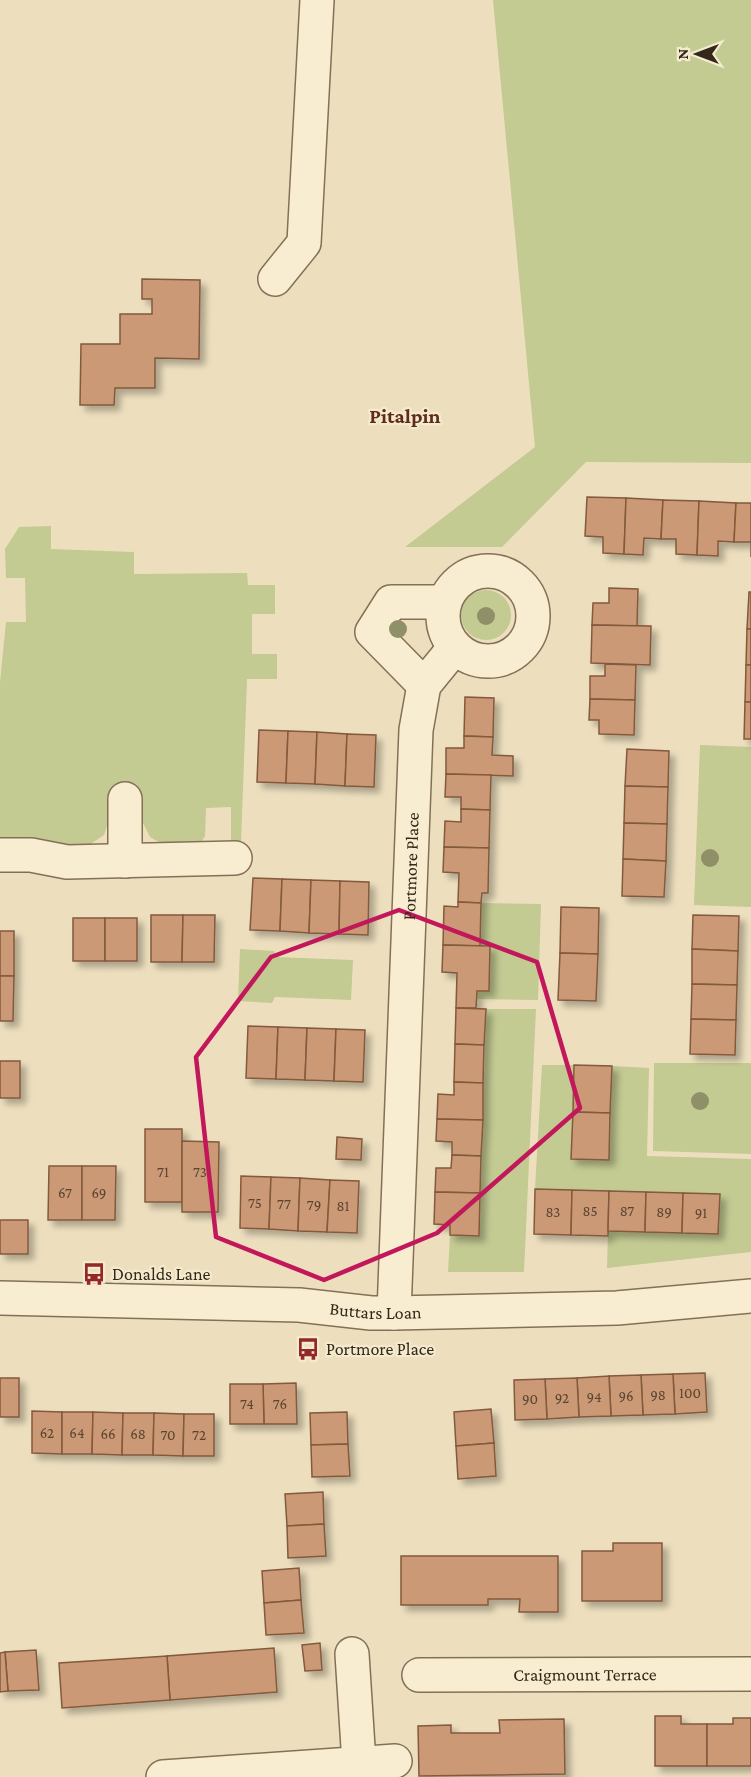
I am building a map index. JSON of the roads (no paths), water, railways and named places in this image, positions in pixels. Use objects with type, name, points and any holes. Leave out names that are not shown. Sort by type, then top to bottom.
[{"type":"street","points":[[274,279],[304,243],[317,0]]},
{"type":"street","points":[[478,572],[501,572],[522,585],[533,606],[532,630],[519,650],[498,661],[475,660],[455,647],[443,626],[445,602],[457,582],[478,572]]},
{"type":"street","points":[[445,602],[391,602],[372,632],[424,685],[455,647]]},
{"type":"street","name":"Portmore Place","points":[[394,1313],[416,742],[424,685]]},
{"type":"street","points":[[125,799],[125,861]]},
{"type":"street","points":[[0,855],[31,855],[67,862],[236,858]]},
{"type":"street","name":"Buttars Loan","points":[[0,1298],[299,1305],[370,1313],[394,1313],[617,1308],[751,1296]]},
{"type":"street","points":[[352,1654],[359,1763]]},
{"type":"street","name":"Craigmount Terrace","points":[[418,1675],[751,1674]]},
{"type":"street","points":[[163,1777],[395,1761]]},
{"type":"place","name":"Donalds Lane","points":[[94,1274]]},
{"type":"place","name":"Portmore Place","points":[[308,1349]]},
{"type":"district","name":"Pitalpin","points":[[405,416]]}]
